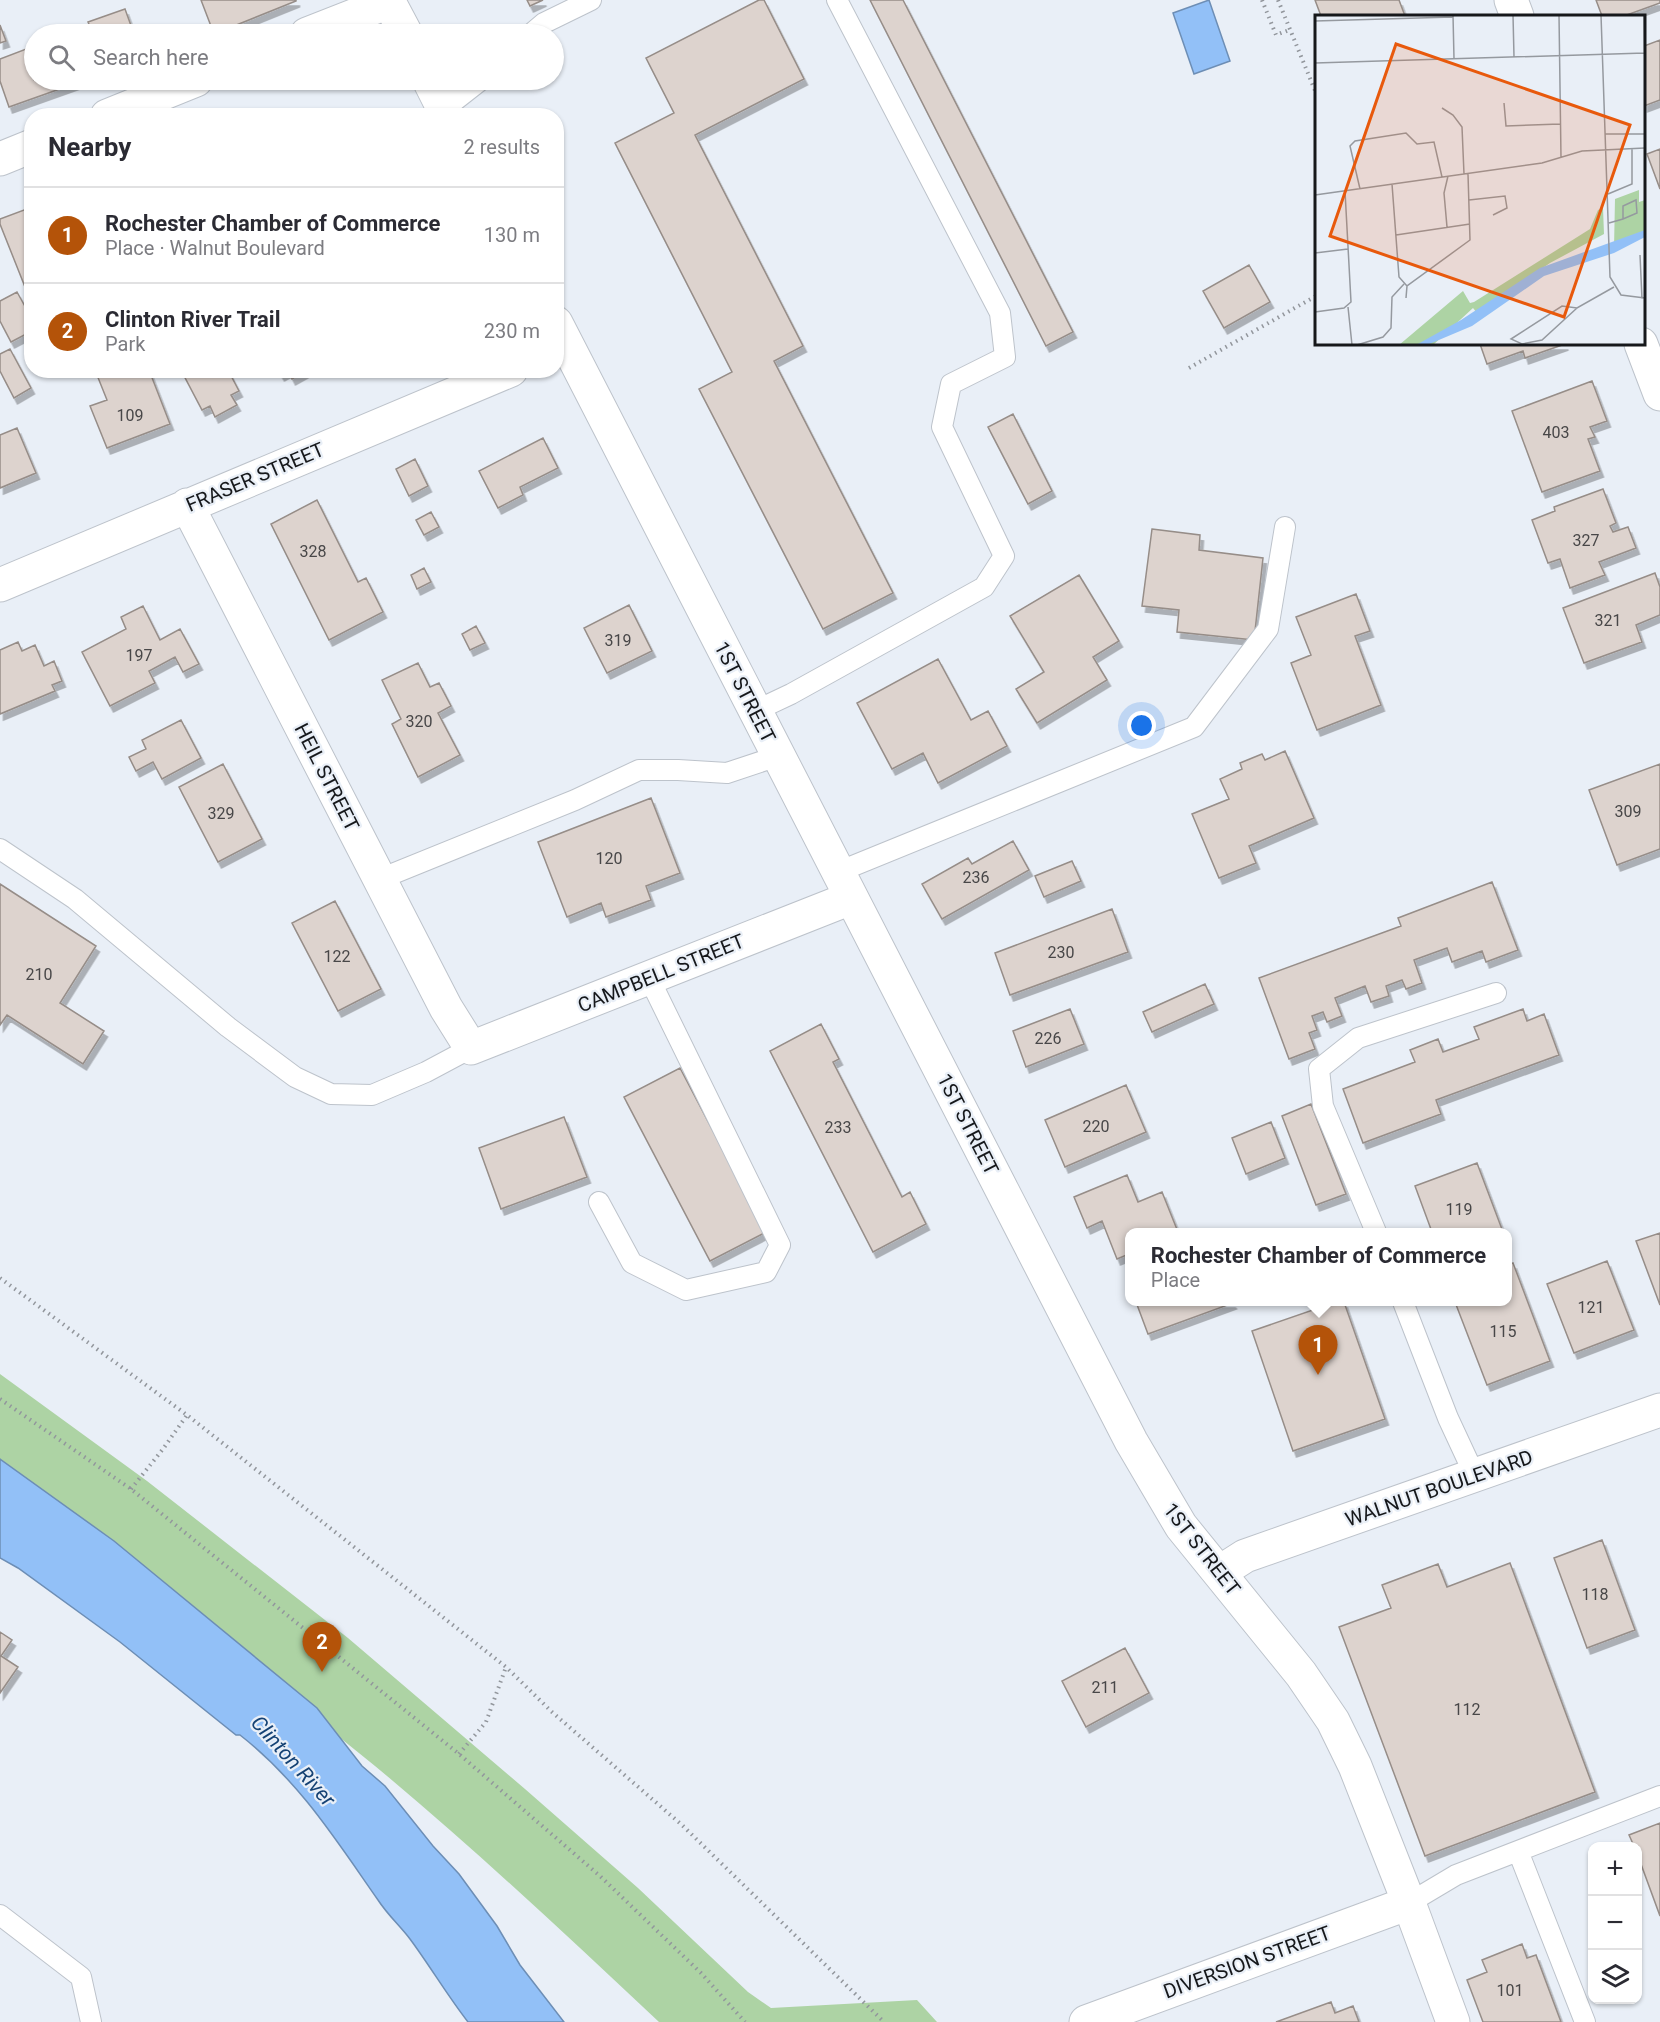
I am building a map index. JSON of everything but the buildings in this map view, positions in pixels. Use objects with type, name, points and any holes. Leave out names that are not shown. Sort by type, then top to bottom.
[{"type":"street","points":[[1511,0],[1517,15]]},
{"type":"street","points":[[332,24],[389,1],[401,24]]},
{"type":"street","points":[[127,108],[171,90]]},
{"type":"street","points":[[434,90],[443,108]]},
{"type":"street","points":[[0,159],[24,149]]},
{"type":"street","points":[[1641,345],[1660,394]]},
{"type":"street","name":"1ST STREET","points":[[564,349],[778,756],[1152,1479],[1180,1526],[1220,1572],[1300,1674],[1333,1721],[1356,1766],[1453,2022]]},
{"type":"street","name":"FRASER STREET","points":[[0,585],[492,378]]},
{"type":"street","name":"HEIL STREET","points":[[187,505],[446,1008],[471,1048]]},
{"type":"street","name":"CAMPBELL STREET","points":[[471,1048],[650,978],[844,885]]},
{"type":"street","name":"WALNUT BOULEVARD","points":[[1220,1572],[1245,1556],[1660,1410]]},
{"type":"street","name":"DIVERSION STREET","points":[[1086,2022],[1408,1903]]},
{"type":"lane","points":[[543,24],[591,0]]},
{"type":"lane","points":[[754,711],[790,694],[984,587],[1004,556],[942,427],[951,384],[1005,357],[1000,313],[837,0]]},
{"type":"lane","points":[[449,108],[469,90]]},
{"type":"lane","points":[[844,885],[1194,727],[1268,629],[1285,526]]},
{"type":"lane","points":[[380,879],[575,800],[639,770],[727,773],[778,756]]},
{"type":"lane","points":[[0,849],[75,899],[228,1027],[287,1071],[331,1094],[372,1095],[426,1072],[471,1048]]},
{"type":"lane","points":[[599,1202],[632,1263],[686,1290],[766,1272],[780,1245],[650,978]]},
{"type":"lane","points":[[1374,1228],[1323,1106],[1318,1069],[1358,1038],[1496,993]]},
{"type":"lane","points":[[1405,1306],[1448,1418],[1475,1476]]},
{"type":"lane","points":[[1408,1903],[1455,1875],[1660,1796]]},
{"type":"lane","points":[[1518,1851],[1585,2022]]},
{"type":"lane","points":[[0,1915],[81,1977],[91,2022]]},
{"type":"path","points":[[1262,0],[1276,35],[1289,30]]},
{"type":"path","points":[[1278,0],[1315,88]]},
{"type":"path","points":[[1189,368],[1315,297]]},
{"type":"path","points":[[0,1278],[187,1415],[506,1667],[552,1712],[682,1825],[884,2022]]},
{"type":"path","points":[[0,1399],[131,1489],[459,1754],[600,1876],[701,1973],[745,2022]]},
{"type":"path","points":[[131,1489],[187,1415]]},
{"type":"path","points":[[459,1754],[486,1722],[506,1667]]},
{"type":"green space","points":[[0,1374],[147,1481],[348,1638],[638,1888],[748,1992],[771,2008],[917,2000],[937,2022],[659,2022],[483,1860],[375,1766],[236,1656],[0,1478]]},
{"type":"water","points":[[1209,0],[1230,61],[1194,74],[1173,13]]},
{"type":"water","name":"Clinton River","points":[[0,1459],[114,1541],[317,1708],[362,1766],[385,1786],[433,1846],[459,1874],[497,1926],[520,1965],[564,2022],[468,2022],[410,1939],[382,1905],[315,1812],[281,1772],[240,1735],[236,1735],[120,1642],[18,1568],[0,1558]]},
{"type":"place","name":"Rochester Chamber of Commerce","points":[[1318,1375]]},
{"type":"place","name":"Clinton River Trail","points":[[322,1672]]}]
